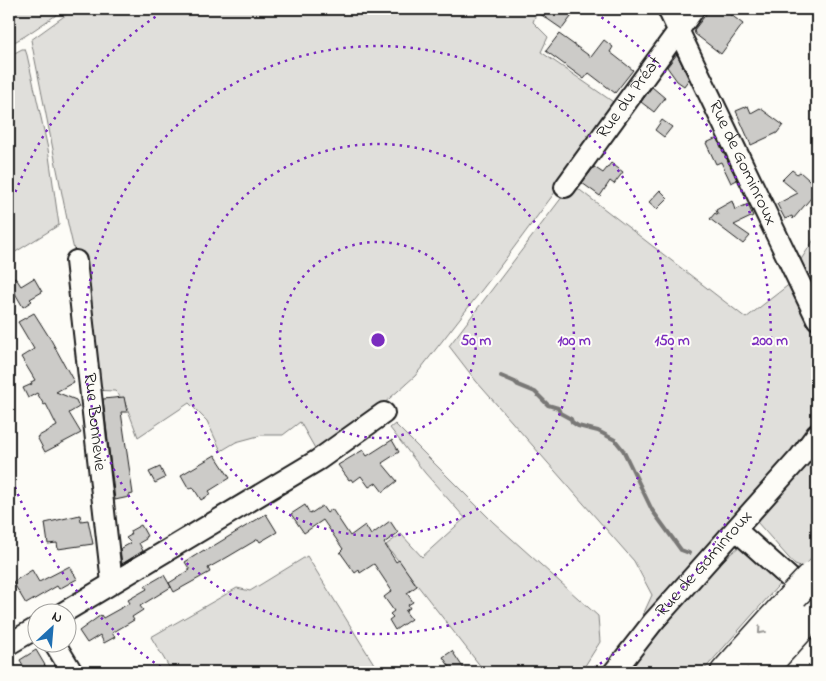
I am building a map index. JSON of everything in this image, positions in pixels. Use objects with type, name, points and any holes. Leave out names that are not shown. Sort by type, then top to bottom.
[{"type":"highway","points":[[725,672],[812,594]]},
{"type":"highway","points":[[761,672],[812,594]]},
{"type":"street","name":"Rue de Gominroux","points":[[668,9],[817,319]]},
{"type":"street","name":"Rue du Préat","points":[[565,187],[694,9]]},
{"type":"street","name":"Rue Bonnevie","points":[[76,261],[112,584]]},
{"type":"street","points":[[78,604],[318,460],[384,413]]},
{"type":"street","name":"Rue de Gominroux","points":[[614,672],[653,622],[800,457],[817,434]]},
{"type":"street","points":[[736,530],[812,594]]},
{"type":"street","points":[[9,644],[28,633]]},
{"type":"street","points":[[61,654],[72,672]]},
{"type":"shaded area","points":[[9,9],[65,9],[9,45]]},
{"type":"shaded area","points":[[74,9],[538,9],[533,22],[548,37],[541,52],[619,106],[498,269],[415,376],[373,413],[316,450],[300,422],[283,435],[262,435],[236,442],[221,451],[207,421],[189,403],[138,437],[125,402],[115,391],[90,390],[84,293],[68,224],[31,40]]},
{"type":"shaded area","points":[[25,49],[27,55],[48,149],[59,225],[9,256],[9,56]]},
{"type":"shaded area","points":[[572,184],[746,318],[791,283],[817,338],[817,418],[806,439],[637,628],[652,595],[634,561],[476,381],[449,346]]},
{"type":"shaded area","points":[[817,235],[817,300],[800,261]]},
{"type":"shaded area","points":[[395,424],[493,522],[598,616],[600,642],[581,672],[485,672],[386,545],[401,534],[422,557],[465,518],[425,473],[390,428]]},
{"type":"shaded area","points":[[817,450],[817,552],[803,568],[795,565],[757,522]]},
{"type":"shaded area","points":[[747,540],[784,579],[702,672],[626,672],[714,568]]},
{"type":"shaded area","points":[[307,556],[379,672],[172,672],[151,637],[237,588],[250,591]]},
{"type":"building","points":[[533,9],[577,9],[562,29]]},
{"type":"building","points":[[710,9],[734,9],[730,14],[743,24],[721,54],[695,34],[694,30]]},
{"type":"building","points":[[559,34],[591,57],[604,40],[613,47],[610,52],[633,70],[615,93],[589,73],[584,79],[546,51]]},
{"type":"building","points":[[677,54],[689,79],[684,86],[677,81],[667,67]]},
{"type":"building","points":[[652,87],[665,98],[654,112],[641,102]]},
{"type":"building","points":[[748,106],[751,113],[760,108],[783,125],[777,133],[751,145],[736,111]]},
{"type":"building","points":[[662,120],[672,127],[664,137],[655,130]]},
{"type":"building","points":[[715,139],[719,143],[737,180],[731,183],[721,162],[716,164],[706,143]]},
{"type":"building","points":[[611,163],[623,172],[614,184],[610,181],[600,196],[582,183],[594,167],[603,173]]},
{"type":"building","points":[[792,170],[797,174],[800,172],[817,187],[817,191],[793,219],[792,216],[785,219],[777,204],[798,193],[782,180]]},
{"type":"building","points":[[660,190],[668,198],[657,209],[649,202]]},
{"type":"building","points":[[732,201],[735,210],[748,204],[753,216],[734,225],[750,236],[743,244],[710,219],[715,213],[718,215],[716,210]]},
{"type":"building","points":[[15,277],[21,286],[34,278],[42,292],[30,299],[32,301],[23,307],[9,283]]},
{"type":"building","points":[[34,313],[74,382],[56,392],[76,400],[79,407],[69,413],[81,433],[45,452],[37,437],[57,426],[46,404],[44,405],[37,393],[28,398],[23,388],[32,384],[31,382],[35,380],[21,357],[34,349],[18,322]]},
{"type":"building","points":[[124,397],[127,412],[121,412],[133,494],[129,495],[129,497],[115,500],[103,399]]},
{"type":"building","points":[[392,440],[399,452],[382,463],[397,481],[383,492],[376,483],[369,487],[361,476],[353,482],[351,479],[349,480],[338,465],[363,450],[367,456]]},
{"type":"building","points":[[215,455],[230,478],[209,491],[211,494],[201,500],[193,487],[189,489],[181,475]]},
{"type":"building","points":[[160,467],[165,478],[155,483],[149,472]]},
{"type":"building","points":[[305,505],[310,514],[322,506],[327,513],[332,509],[350,536],[365,525],[371,535],[390,521],[398,533],[384,543],[396,562],[399,560],[417,586],[407,593],[413,602],[408,605],[410,608],[405,611],[411,619],[395,630],[389,620],[393,617],[390,614],[394,611],[384,597],[392,591],[374,564],[360,573],[359,570],[355,573],[340,552],[343,549],[323,520],[304,533],[291,514]]},
{"type":"building","points":[[266,514],[277,532],[260,542],[258,539],[208,568],[210,572],[174,592],[169,583],[190,570],[185,562]]},
{"type":"building","points":[[80,515],[81,521],[88,520],[93,544],[58,549],[57,543],[48,544],[45,523]]},
{"type":"building","points":[[141,525],[147,536],[145,537],[146,539],[139,543],[143,551],[122,564],[120,549],[131,543],[126,538],[131,535],[130,531]]},
{"type":"building","points":[[70,566],[77,579],[59,589],[57,586],[26,604],[13,582],[32,570],[39,582]]},
{"type":"building","points":[[164,575],[171,587],[140,606],[143,610],[132,617],[134,620],[112,633],[115,637],[104,643],[100,635],[87,643],[79,631],[101,615],[103,618],[130,603],[128,600],[147,589],[145,586]]},
{"type":"building","points":[[452,651],[466,672],[453,672],[443,657]]},
{"type":"building","points":[[30,654],[38,654],[49,672],[27,672],[20,660]]},
{"type":"waterway","points":[[501,376],[535,392],[548,405],[558,408],[560,413],[571,419],[578,426],[598,431],[615,440],[623,450],[652,510],[681,550],[689,553]]}]
